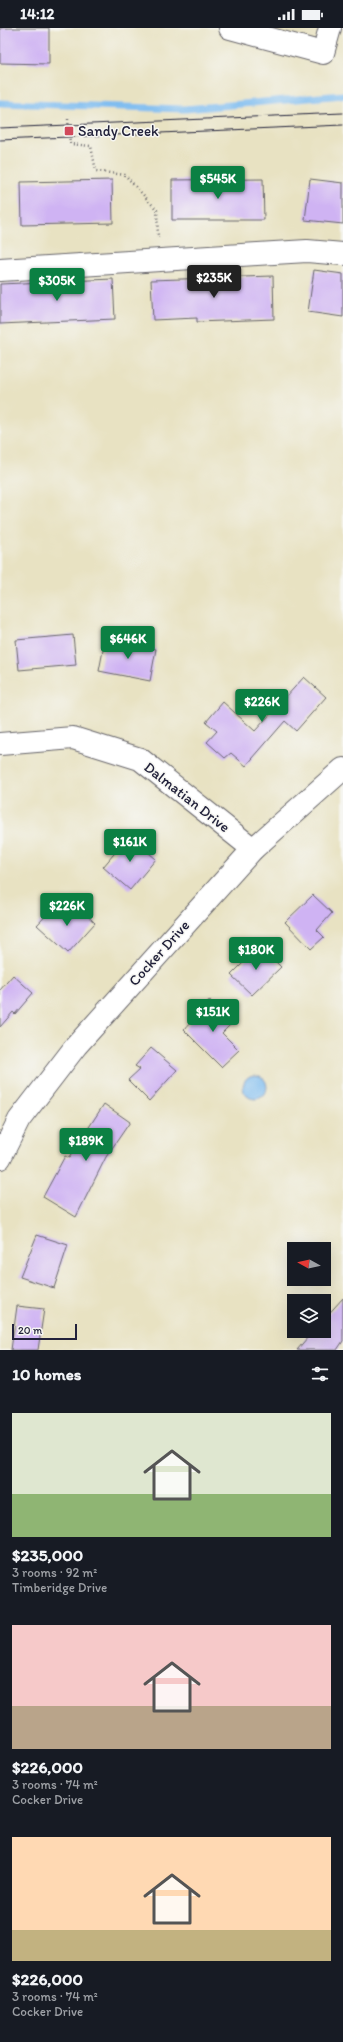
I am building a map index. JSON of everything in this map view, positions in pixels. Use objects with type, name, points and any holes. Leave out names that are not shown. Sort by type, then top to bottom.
[{"type":"street","points":[[230,28],[323,53],[330,28]]},
{"type":"street","points":[[0,270],[307,251],[343,254]]},
{"type":"street","name":"Dalmatian Drive","points":[[0,744],[73,738],[140,760],[253,849]]},
{"type":"street","name":"Cocker Drive","points":[[0,1158],[19,1120],[76,1046],[253,849],[343,769]]},
{"type":"path","points":[[68,119],[70,144],[91,146],[96,172],[125,175],[157,210],[158,260]]},
{"type":"water","points":[[255,1075],[264,1078],[267,1087],[264,1096],[255,1099],[246,1096],[243,1087],[246,1078]]},
{"type":"building","points":[[0,28],[49,28],[49,64],[0,63]]},
{"type":"building","points":[[263,179],[264,220],[172,220],[172,180]]},
{"type":"building","points":[[310,179],[343,183],[343,224],[305,220]]},
{"type":"building","points":[[112,180],[113,223],[22,225],[21,182]]},
{"type":"building","points":[[314,270],[343,274],[343,317],[308,312]]},
{"type":"building","points":[[273,276],[274,319],[197,322],[197,318],[153,320],[151,280]]},
{"type":"building","points":[[113,279],[115,319],[0,324],[0,284]]},
{"type":"building","points":[[73,635],[76,665],[19,670],[16,640]]},
{"type":"building","points":[[105,640],[156,649],[150,681],[99,671]]},
{"type":"building","points":[[304,677],[326,697],[296,731],[285,721],[246,766],[231,753],[225,758],[207,742],[217,731],[206,722],[223,702],[255,731]]},
{"type":"building","points":[[129,836],[156,859],[130,890],[103,867]]},
{"type":"building","points":[[313,895],[332,913],[317,930],[324,937],[311,949],[285,922]]},
{"type":"building","points":[[74,903],[95,923],[68,953],[37,925],[53,908],[62,917]]},
{"type":"building","points":[[260,946],[281,967],[252,995],[231,975]]},
{"type":"building","points":[[13,975],[33,993],[15,1014],[13,1012],[0,1027],[0,990]]},
{"type":"building","points":[[210,1000],[233,1022],[222,1033],[239,1050],[221,1067],[184,1030]]},
{"type":"building","points":[[151,1048],[177,1070],[149,1101],[128,1080],[140,1069],[135,1066]]},
{"type":"building","points":[[104,1104],[130,1122],[106,1157],[76,1217],[43,1197],[65,1156],[69,1158]]},
{"type":"building","points":[[37,1235],[68,1245],[54,1288],[20,1277]]},
{"type":"building","points":[[343,1298],[343,1341],[337,1350],[297,1350],[307,1338],[331,1338],[331,1311]]},
{"type":"building","points":[[17,1306],[44,1309],[38,1350],[11,1350]]},
{"type":"waterway","points":[[0,103],[185,109],[343,95]]},
{"type":"tram line","points":[[0,128],[343,113]]},
{"type":"tram line","points":[[0,140],[343,125]]},
{"type":"place","name":"Sandy Creek","points":[[69,131]]}]
